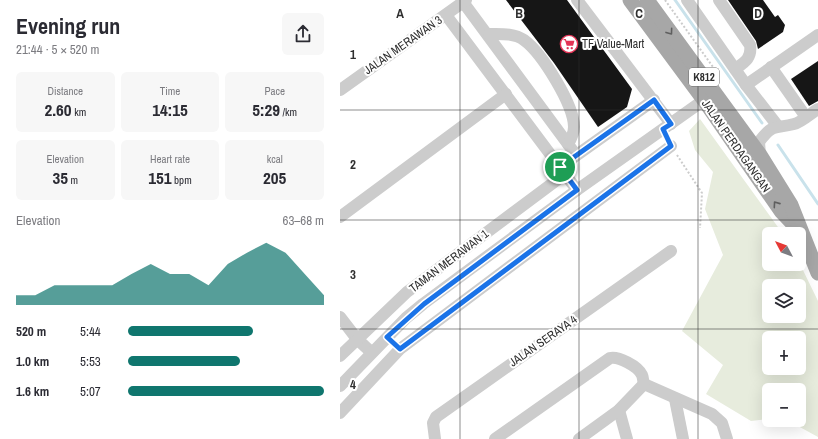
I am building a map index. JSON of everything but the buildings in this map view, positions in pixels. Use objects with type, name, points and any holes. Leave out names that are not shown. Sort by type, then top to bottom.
[{"type":"main road","name":"JALAN PERDAGANGAN","points":[[630,0],[704,100],[781,211],[795,227]]},
{"type":"main road","name":"JALAN PERDAGANGAN","points":[[647,0],[760,155],[791,205],[799,227]]},
{"type":"main road","name":"JALAN PERDAGANGAN","points":[[806,245],[818,273]]},
{"type":"street","points":[[578,0],[671,124]]},
{"type":"street","points":[[687,0],[746,85],[771,130]]},
{"type":"street","points":[[464,1],[576,155]]},
{"type":"street","name":"JALAN MERAWAN 3","points":[[340,90],[464,1]]},
{"type":"street","points":[[721,1],[750,45],[751,50],[748,59],[735,69]]},
{"type":"street","points":[[446,15],[577,190]]},
{"type":"street","points":[[488,34],[508,34],[523,40],[533,48],[546,65],[570,108],[573,118],[573,134],[568,144]]},
{"type":"street","points":[[746,85],[818,35]]},
{"type":"street","points":[[771,67],[806,117]]},
{"type":"street","points":[[340,217],[506,94]]},
{"type":"street","name":"TAMAN MERAWAN 1","points":[[340,356],[407,292],[562,171],[576,155],[654,100]]},
{"type":"street","points":[[340,386],[371,352],[424,304],[577,190],[704,100]]},
{"type":"street","points":[[760,155],[759,142],[771,130],[795,124],[818,109]]},
{"type":"street","points":[[340,413],[400,349],[671,146]]},
{"type":"street","name":"JALAN SERAYA 4","points":[[431,437],[433,423],[436,417],[671,251]]},
{"type":"street","points":[[340,317],[357,339],[371,352]]},
{"type":"street","points":[[387,337],[400,349]]},
{"type":"street","points":[[495,439],[610,358],[615,357],[637,368],[642,375],[644,384]]},
{"type":"street","points":[[644,384],[675,399],[712,414],[722,423],[727,439]]},
{"type":"street","points":[[582,438],[619,410],[644,384]]},
{"type":"street","points":[[675,399],[683,439]]},
{"type":"street","points":[[619,410],[626,439]]},
{"type":"path","points":[[671,146],[702,193],[700,228]]},
{"type":"shaded area","points":[[700,119],[778,227],[762,227],[762,271],[803,271],[818,301],[818,437],[800,427],[806,427],[806,383],[762,383],[762,420],[751,421],[706,394],[723,365],[682,331],[723,255],[705,209],[713,172],[695,150],[689,131]]},
{"type":"waterway","points":[[675,0],[762,123]]},
{"type":"waterway","points":[[778,145],[818,204]]},
{"type":"place","name":"TF Value-Mart","points":[[569,44]]},
{"type":"route","points":[[654,100],[671,124],[663,129],[671,146],[400,349],[387,337],[406,318],[424,304],[577,190],[560,167],[654,100]]}]
